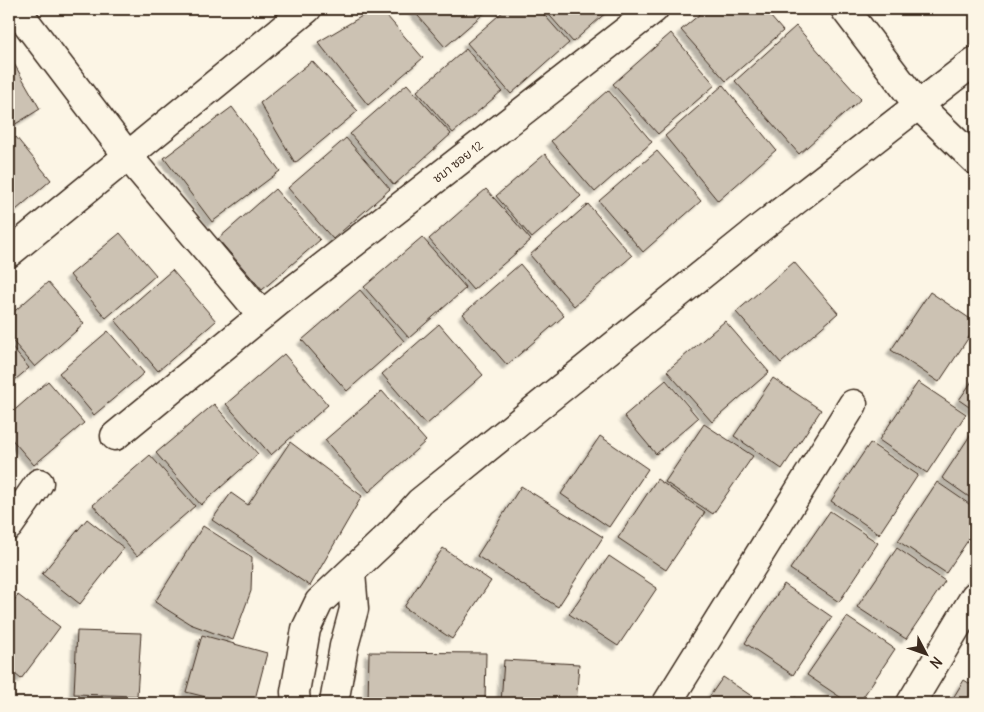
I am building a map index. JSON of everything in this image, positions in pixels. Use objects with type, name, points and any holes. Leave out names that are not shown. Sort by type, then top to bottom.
[{"type":"street","points":[[16,9],[127,155],[262,315]]},
{"type":"street","points":[[9,253],[307,9]]},
{"type":"street","name":"ชบา ซอย 12","points":[[115,436],[262,315],[654,9]]},
{"type":"street","points":[[845,9],[918,105],[975,160]]},
{"type":"street","points":[[296,703],[295,692],[306,629],[319,602],[351,573],[420,502],[748,238],[975,61]]},
{"type":"street","points":[[667,703],[853,404]]},
{"type":"street","points":[[9,526],[39,483]]},
{"type":"street","points":[[334,703],[344,646],[354,609],[351,573]]},
{"type":"street","points":[[911,703],[975,596]]},
{"type":"building","points":[[374,9],[381,9],[423,58],[368,105],[318,42]]},
{"type":"building","points":[[412,9],[489,9],[445,47]]},
{"type":"building","points":[[506,9],[539,9],[569,43],[511,94],[467,43]]},
{"type":"building","points":[[544,9],[610,9],[573,42]]},
{"type":"building","points":[[706,9],[764,9],[783,31],[726,81],[681,30]]},
{"type":"building","points":[[796,26],[861,99],[799,154],[735,81]]},
{"type":"building","points":[[671,33],[715,85],[658,134],[613,84]]},
{"type":"building","points":[[466,49],[502,91],[453,133],[417,91]]},
{"type":"building","points":[[9,55],[40,109],[9,128]]},
{"type":"building","points":[[312,61],[358,111],[295,163],[260,103]]},
{"type":"building","points":[[407,84],[451,134],[394,185],[350,134]]},
{"type":"building","points":[[723,85],[776,150],[718,201],[665,136]]},
{"type":"building","points":[[608,90],[652,142],[595,192],[551,141]]},
{"type":"building","points":[[232,107],[280,171],[212,222],[164,158]]},
{"type":"building","points":[[16,137],[51,180],[9,216],[9,143]]},
{"type":"building","points":[[346,138],[390,189],[333,239],[288,188]]},
{"type":"building","points":[[657,151],[701,201],[643,252],[599,201]]},
{"type":"building","points":[[545,154],[581,196],[532,238],[496,196]]},
{"type":"building","points":[[275,189],[320,240],[262,290],[218,239]]},
{"type":"building","points":[[486,189],[531,240],[473,290],[429,239]]},
{"type":"building","points":[[588,204],[632,256],[574,306],[530,255]]},
{"type":"building","points":[[120,233],[156,275],[106,318],[70,275]]},
{"type":"building","points":[[422,237],[466,288],[409,338],[364,287]]},
{"type":"building","points":[[794,262],[838,313],[781,363],[736,312]]},
{"type":"building","points":[[520,264],[564,316],[507,365],[463,314]]},
{"type":"building","points":[[172,270],[216,321],[158,371],[115,320]]},
{"type":"building","points":[[48,282],[84,324],[35,367],[9,337],[9,316]]},
{"type":"building","points":[[360,290],[404,341],[347,391],[302,340]]},
{"type":"building","points":[[930,292],[975,322],[975,328],[939,382],[891,350]]},
{"type":"building","points":[[725,321],[769,372],[712,422],[667,371]]},
{"type":"building","points":[[439,324],[483,375],[426,425],[382,374]]},
{"type":"building","points":[[108,331],[144,373],[94,415],[59,373]]},
{"type":"building","points":[[9,344],[29,368],[9,385]]},
{"type":"building","points":[[284,354],[328,405],[271,455],[226,404]]},
{"type":"building","points":[[975,377],[975,411],[959,400]]},
{"type":"building","points":[[773,378],[821,410],[782,469],[734,436]]},
{"type":"building","points":[[666,380],[698,418],[656,454],[624,416]]},
{"type":"building","points":[[48,381],[84,423],[34,465],[9,436],[9,415]]},
{"type":"building","points":[[918,382],[966,414],[927,473],[879,440]]},
{"type":"building","points":[[382,391],[426,441],[369,492],[325,440]]},
{"type":"building","points":[[214,404],[258,454],[201,505],[156,453]]},
{"type":"building","points":[[704,424],[753,456],[713,514],[665,482]]},
{"type":"building","points":[[975,428],[975,501],[942,478]]},
{"type":"building","points":[[600,436],[648,469],[609,527],[561,494]]},
{"type":"building","points":[[290,442],[362,496],[310,586],[212,520],[231,493],[248,505]]},
{"type":"building","points":[[870,443],[918,475],[879,534],[831,501]]},
{"type":"building","points":[[150,455],[195,506],[137,556],[93,505]]},
{"type":"building","points":[[657,479],[705,512],[666,570],[618,538]]},
{"type":"building","points":[[937,482],[975,508],[975,530],[946,573],[898,541]]},
{"type":"building","points":[[521,486],[603,537],[558,607],[477,556]]},
{"type":"building","points":[[830,511],[878,543],[839,602],[790,569]]},
{"type":"building","points":[[87,519],[124,548],[80,604],[42,574]]},
{"type":"building","points":[[203,526],[252,557],[251,591],[233,640],[190,624],[155,602]]},
{"type":"building","points":[[443,548],[491,581],[452,639],[404,607]]},
{"type":"building","points":[[897,548],[945,581],[906,639],[857,607]]},
{"type":"building","points":[[609,556],[657,588],[618,646],[569,614]]},
{"type":"building","points":[[784,584],[832,617],[793,675],[745,643]]},
{"type":"building","points":[[18,595],[60,627],[21,679],[9,669],[9,607]]},
{"type":"building","points":[[847,617],[895,649],[859,703],[849,703],[807,675]]},
{"type":"building","points":[[77,631],[141,633],[137,696],[74,694]]},
{"type":"building","points":[[202,635],[267,653],[254,703],[230,703],[186,692]]},
{"type":"building","points":[[369,652],[486,653],[485,703],[368,703]]},
{"type":"building","points":[[504,660],[579,664],[576,703],[501,703]]},
{"type":"building","points":[[723,677],[762,703],[705,703]]},
{"type":"building","points":[[964,680],[975,687],[975,703],[950,703]]},
{"type":"building","points":[[795,697],[804,703],[791,703]]}]
